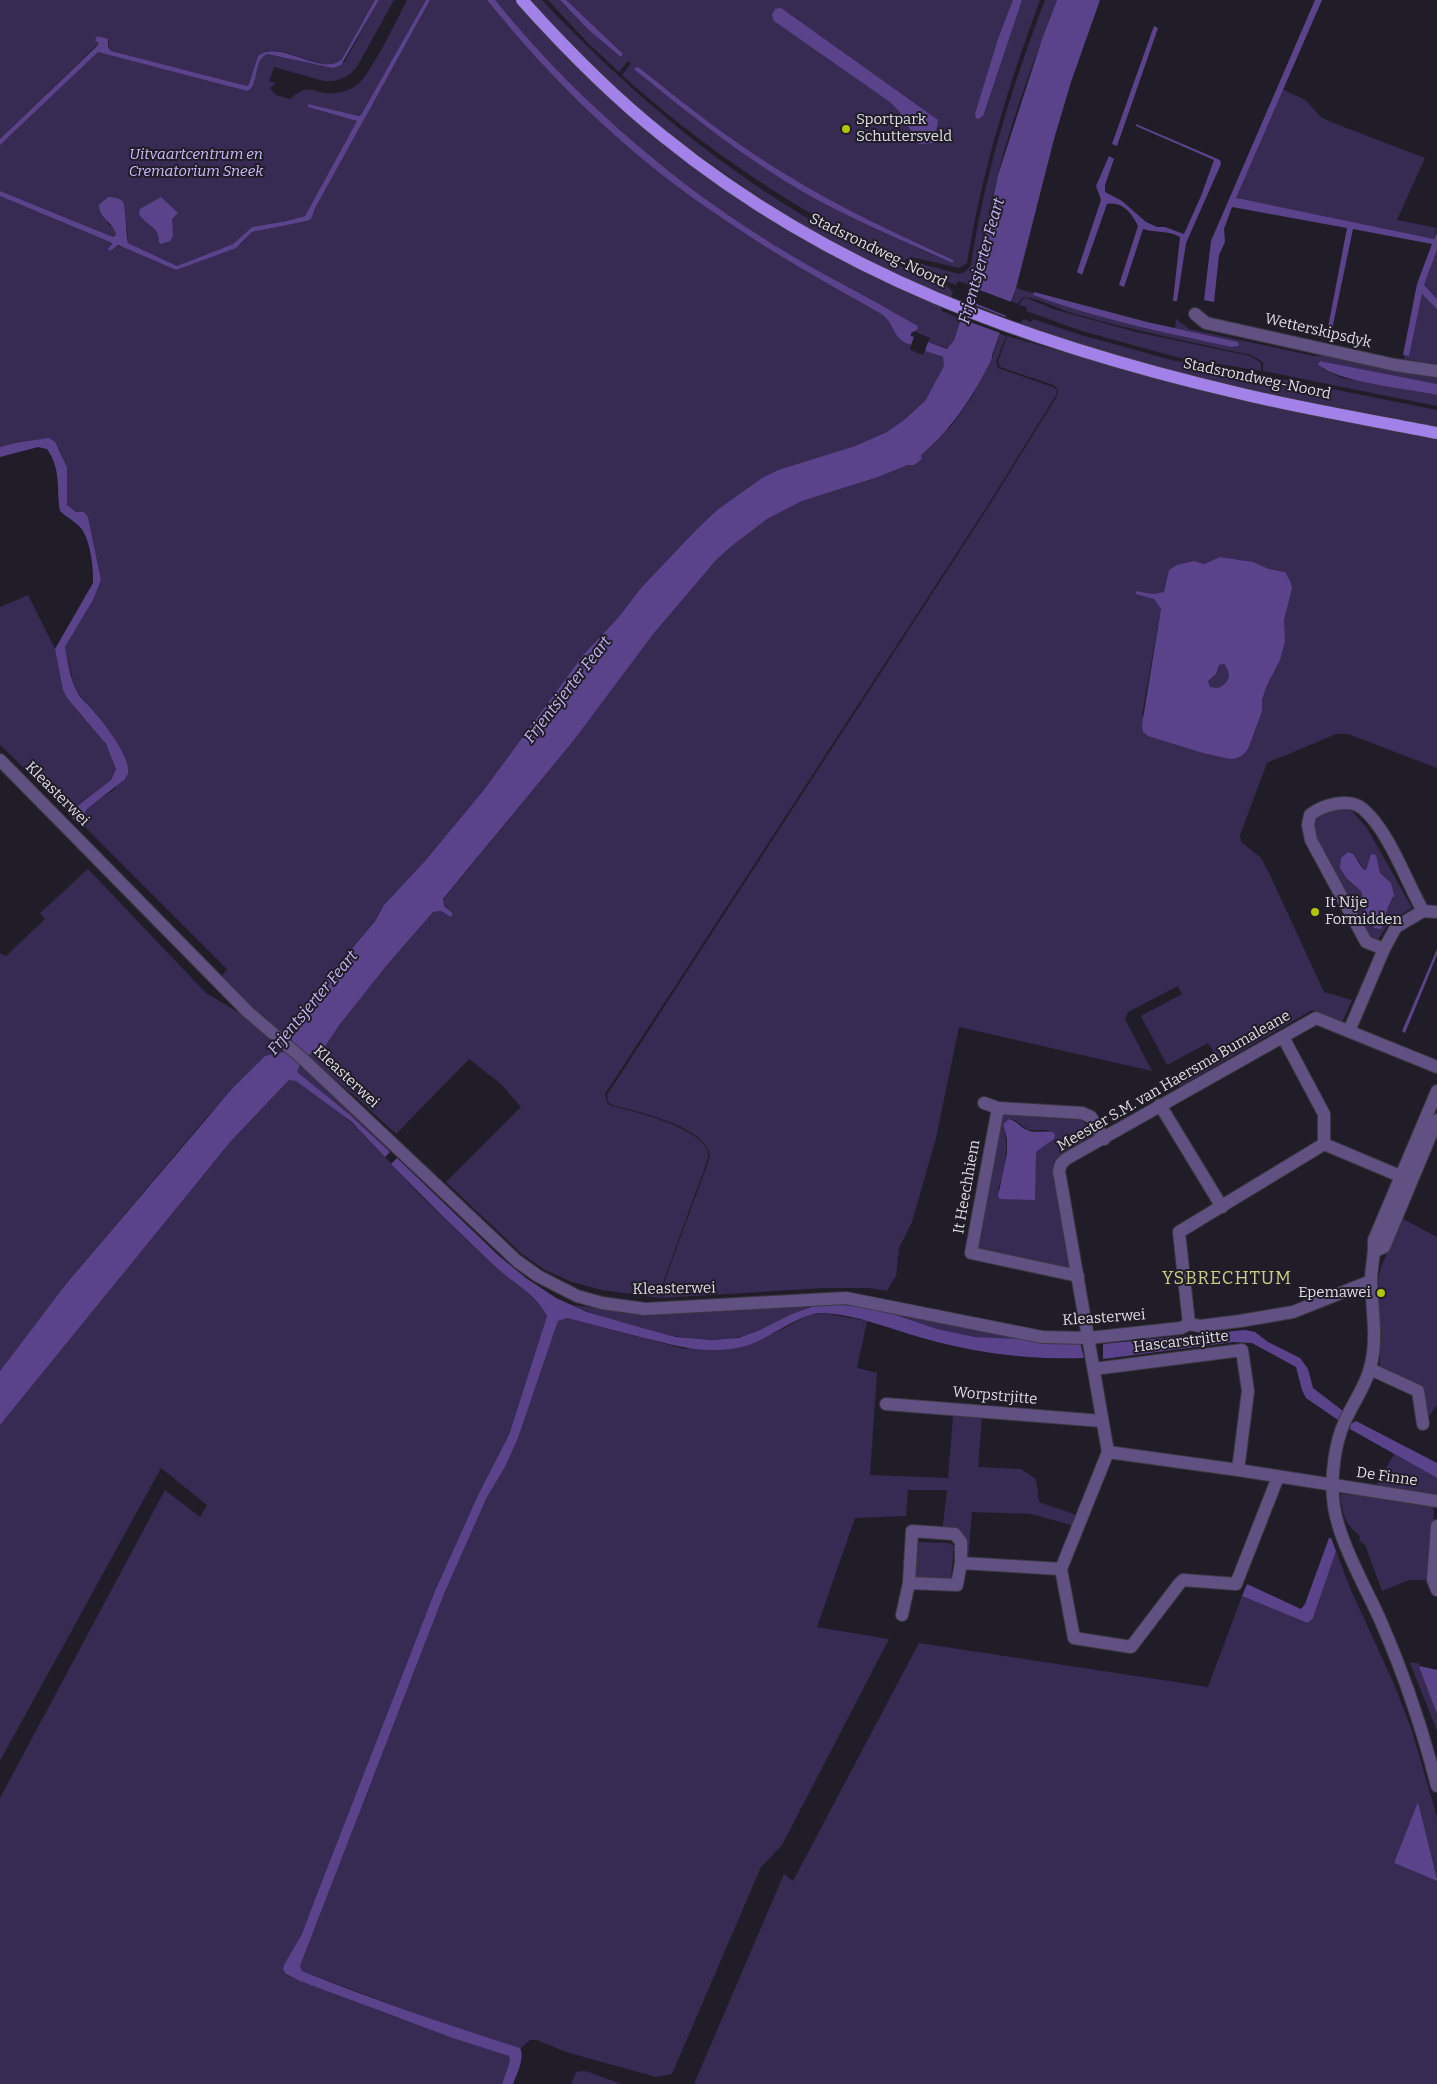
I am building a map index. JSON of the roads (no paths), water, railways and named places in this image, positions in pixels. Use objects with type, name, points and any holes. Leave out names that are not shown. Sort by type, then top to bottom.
[{"type":"main road","name":"Stadsrondweg-Noord","points":[[522,0],[592,74],[664,137],[708,171],[788,224],[895,282],[1017,330],[1086,353],[1240,394],[1437,433]]},
{"type":"street","name":"Wetterskipsdyk","points":[[1194,314],[1206,323],[1395,365],[1437,371]]},
{"type":"street","name":"Kleasterwei","points":[[0,760],[230,993],[304,1060],[517,1261],[538,1276],[577,1296],[602,1303],[645,1309],[846,1298],[1042,1336],[1089,1338],[1181,1328],[1189,1324],[1200,1326],[1240,1321],[1293,1312],[1371,1281]]},
{"type":"street","points":[[1384,949],[1366,942],[1311,840],[1308,825],[1310,815],[1318,809],[1329,806],[1354,804],[1363,808],[1381,830],[1423,911]]},
{"type":"street","points":[[1349,1031],[1384,949],[1396,928],[1423,911],[1437,912]]},
{"type":"street","name":"Meester S.M. van Haersma Bumaleane","points":[[1089,1338],[1059,1171],[1061,1164],[1066,1159],[1316,1018],[1437,1067]]},
{"type":"street","points":[[1283,1037],[1324,1114],[1324,1144]]},
{"type":"street","points":[[1437,1091],[1374,1240],[1375,1251],[1371,1281],[1374,1350],[1370,1369],[1360,1393],[1343,1424],[1337,1449],[1333,1486],[1335,1510],[1345,1541],[1432,1746],[1437,1786]]},
{"type":"street","points":[[984,1103],[998,1108],[1082,1113],[1091,1117],[1104,1139]]},
{"type":"street","points":[[1160,1105],[1222,1207]]},
{"type":"street","name":"It Heechhiem","points":[[998,1108],[971,1253],[1078,1276]]},
{"type":"street","points":[[1375,1251],[1384,1247],[1437,1120]]},
{"type":"street","points":[[1324,1144],[1400,1176]]},
{"type":"street","points":[[1189,1324],[1179,1232],[1324,1144]]},
{"type":"street","points":[[1089,1338],[1108,1452],[1061,1569],[1074,1638],[1131,1647],[1184,1580],[1236,1584],[1278,1477]]},
{"type":"street","name":"Hascarstrjitte","points":[[1094,1369],[1242,1350],[1248,1391],[1238,1470]]},
{"type":"street","points":[[1370,1369],[1418,1391],[1422,1424]]},
{"type":"street","name":"Worpstrjitte","points":[[886,1404],[1102,1421]]},
{"type":"street","points":[[1108,1452],[1238,1470],[1333,1486]]},
{"type":"street","name":"De Finne","points":[[1333,1486],[1437,1501]]},
{"type":"street","points":[[1437,1526],[1433,1580],[1437,1590]]},
{"type":"street","points":[[902,1615],[909,1583],[912,1532],[955,1534],[961,1542],[961,1563],[957,1585],[909,1583]]},
{"type":"street","points":[[961,1563],[1061,1569]]},
{"type":"water","points":[[375,0],[379,0],[341,65],[333,68],[267,54],[259,62],[254,84],[247,91],[98,52],[0,145],[0,139],[97,46],[99,42],[95,41],[97,36],[108,39],[108,47],[111,51],[247,86],[258,56],[267,52],[289,54],[324,64],[334,64],[342,59]]},
{"type":"water","points":[[426,0],[430,0],[315,208],[311,219],[307,221],[252,232],[236,248],[176,270],[118,245],[110,251],[108,249],[112,244],[110,242],[0,196],[0,191],[113,237],[116,235],[115,231],[102,214],[99,205],[108,197],[118,199],[124,205],[128,243],[177,266],[233,244],[252,227],[305,216],[357,121],[308,107],[308,104],[361,115]]},
{"type":"water","points":[[487,0],[495,0],[553,66],[585,98],[652,158],[688,186],[723,212],[774,245],[918,326],[917,330],[911,333],[911,336],[914,337],[911,345],[895,334],[890,323],[883,315],[755,240],[716,214],[653,167],[565,88]]},
{"type":"water","points":[[560,0],[566,0],[623,54],[621,57],[589,30]]},
{"type":"water","points":[[1013,0],[1022,0],[983,116],[978,119],[975,114],[998,39]]},
{"type":"water","name":"Frjentsjerter Feart","points":[[1057,0],[1100,0],[1071,82],[1054,139],[1016,288],[992,358],[962,410],[943,434],[921,455],[922,459],[914,465],[908,465],[878,477],[802,501],[767,519],[717,559],[654,633],[574,740],[443,899],[444,906],[453,914],[451,917],[441,911],[433,912],[387,965],[340,1024],[319,1055],[316,1052],[304,1059],[297,1072],[349,1114],[390,1152],[385,1157],[352,1122],[296,1081],[289,1080],[231,1141],[0,1425],[0,1371],[66,1284],[231,1090],[265,1056],[287,1051],[293,1044],[288,1024],[375,921],[384,905],[425,861],[483,791],[584,654],[618,618],[641,588],[717,510],[762,478],[778,470],[855,446],[887,432],[925,401],[944,366],[943,357],[925,351],[928,342],[947,349],[954,340],[980,259],[998,175],[1042,39]]},
{"type":"water","points":[[1315,0],[1322,0],[1236,198],[1434,239],[1437,233],[1437,250],[1424,285],[1437,299],[1437,309],[1422,294],[1409,356],[1403,355],[1417,284],[1432,244],[1353,229],[1330,339],[1326,338],[1347,228],[1232,207],[1224,229],[1225,242],[1219,255],[1214,302],[1204,300],[1211,241]]},
{"type":"water","points":[[781,8],[938,120],[934,143],[919,144],[899,111],[890,102],[774,21],[772,15],[775,9]]},
{"type":"water","points":[[1154,26],[1158,28],[1117,146],[1112,144]]},
{"type":"water","points":[[638,67],[712,125],[770,165],[870,221],[953,260],[953,263],[846,215],[785,181],[727,142],[690,114],[635,70]]},
{"type":"water","points":[[1136,124],[1220,160],[1221,164],[1186,243],[1177,301],[1173,301],[1180,237],[1171,233],[1143,229],[1124,287],[1119,285],[1138,226],[1130,213],[1117,204],[1107,204],[1082,275],[1077,272],[1101,200],[1096,186],[1109,156],[1114,159],[1105,185],[1105,192],[1122,201],[1146,222],[1157,227],[1165,227],[1184,234],[1201,196],[1214,160],[1136,126]]},
{"type":"water","points":[[161,197],[178,213],[172,219],[173,236],[170,241],[161,244],[155,229],[139,214],[140,209]]},
{"type":"water","points":[[1034,292],[1147,322],[1238,342],[1239,346],[1232,347],[1156,331],[1106,318],[1057,304],[1033,295]]},
{"type":"water","points":[[1320,361],[1437,384],[1437,395],[1340,376],[1318,364]]},
{"type":"water","points":[[49,438],[55,442],[67,467],[67,505],[76,512],[84,512],[88,517],[101,580],[93,600],[65,647],[70,670],[78,694],[115,739],[128,767],[128,774],[124,780],[87,809],[78,824],[68,813],[111,780],[116,769],[106,744],[67,698],[63,690],[55,649],[93,583],[89,544],[83,531],[77,524],[60,511],[57,472],[47,449],[38,447],[0,457],[0,447]]},
{"type":"water","points":[[1220,557],[1253,562],[1269,569],[1285,572],[1291,583],[1292,589],[1284,620],[1285,641],[1280,660],[1267,685],[1262,700],[1262,712],[1248,749],[1237,758],[1230,759],[1203,753],[1148,736],[1143,732],[1142,725],[1161,609],[1154,599],[1136,594],[1136,591],[1153,594],[1164,592],[1169,570],[1177,565],[1194,561],[1204,564]],"holes":[[[1224,664],[1229,675],[1225,684],[1218,688],[1210,687],[1208,681],[1216,674],[1219,665]]]},
{"type":"water","points":[[1348,852],[1353,854],[1363,869],[1366,870],[1371,854],[1376,855],[1380,873],[1391,883],[1394,895],[1381,929],[1374,928],[1366,911],[1361,891],[1347,879],[1340,868],[1341,858]]},
{"type":"water","points":[[1437,949],[1437,955],[1405,1033],[1402,1031]]},
{"type":"water","points":[[1009,1119],[1030,1131],[1053,1132],[1055,1135],[1054,1139],[1036,1152],[1035,1200],[1000,1199],[998,1196],[1007,1154],[1007,1139],[1003,1124]]},
{"type":"water","points":[[397,1158],[499,1256],[526,1278],[556,1298],[587,1312],[676,1337],[712,1340],[738,1338],[819,1304],[859,1306],[887,1312],[937,1329],[975,1337],[1080,1342],[1084,1358],[1042,1358],[980,1351],[940,1343],[860,1319],[824,1313],[805,1317],[751,1344],[715,1350],[680,1346],[567,1318],[558,1321],[518,1438],[505,1467],[487,1497],[444,1594],[300,1966],[302,1971],[356,1992],[520,2048],[522,2056],[513,2084],[502,2084],[510,2061],[509,2056],[453,2038],[300,1981],[286,1974],[283,1969],[302,1934],[435,1591],[479,1493],[509,1435],[547,1316],[537,1301],[482,1254],[391,1164]]},
{"type":"water","points":[[1245,1330],[1255,1332],[1268,1342],[1300,1358],[1308,1369],[1313,1388],[1343,1411],[1338,1420],[1306,1398],[1296,1367],[1252,1343],[1234,1342],[1103,1359],[1103,1344]]},
{"type":"water","points":[[1356,1421],[1437,1463],[1437,1478],[1350,1429],[1351,1424]]},
{"type":"water","points":[[1329,1538],[1331,1538],[1336,1551],[1313,1618],[1309,1622],[1242,1596],[1247,1584],[1301,1609],[1305,1604]]},
{"type":"water","points":[[1419,1667],[1437,1670],[1437,1714]]},
{"type":"water","points":[[1418,1802],[1437,1879],[1437,1881],[1394,1863]]},
{"type":"place","name":"Sportpark Schuttersveld","points":[[846,129]]},
{"type":"place","name":"It Nije Formidden","points":[[1315,912]]},
{"type":"place","name":"Epemawei","points":[[1381,1293]]},
{"type":"district","name":"YSBRECHTUM","points":[[1227,1279]]},
{"type":"park label","name":"Uitvaartcentrum en Crematorium Sneek","points":[[196,164]]}]
